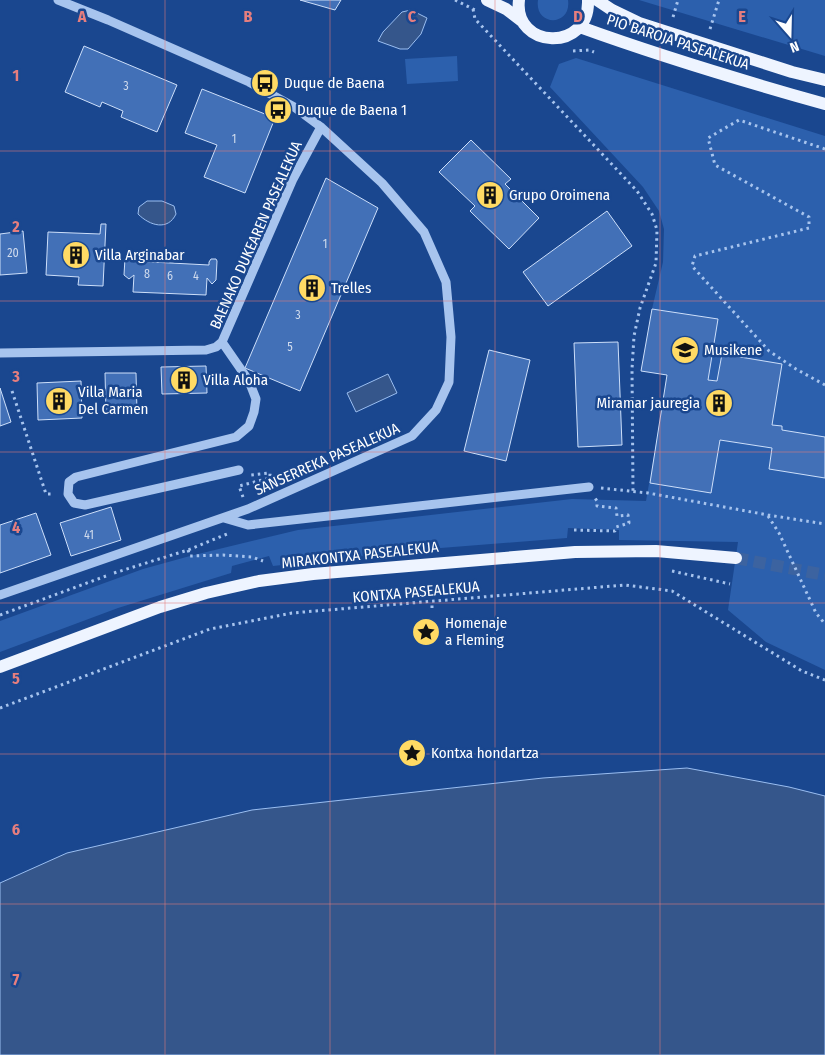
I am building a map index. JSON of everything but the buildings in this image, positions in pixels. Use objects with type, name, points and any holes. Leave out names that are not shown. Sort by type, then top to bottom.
[{"type":"main road","points":[[488,0],[506,9],[537,35],[555,39],[573,34],[580,27],[588,11],[588,0]]},
{"type":"main road","points":[[519,0],[520,14],[524,23]]},
{"type":"main road","name":"PIO BAROJA PASEALEKUA","points":[[597,0],[612,10],[639,23],[792,72],[825,80]]},
{"type":"main road","name":"PIO BAROJA PASEALEKUA","points":[[580,27],[631,46],[825,104]]},
{"type":"main road","name":"MIRAKONTXA PASEALEKUA","points":[[0,667],[160,607],[206,593],[259,581],[313,574],[575,552],[656,551],[736,558]]},
{"type":"street","name":"SANSERREKA PASEALEKUA","points":[[58,0],[249,82],[294,107],[320,126],[382,183],[424,232],[446,282],[451,337],[449,382],[436,410],[412,436],[224,518]]},
{"type":"street","name":"BAENAKO DUKEAREN PASEALEKUA","points":[[0,353],[206,350],[216,347],[222,342],[293,179],[320,126]]},
{"type":"street","points":[[222,342],[249,381],[256,399],[254,412],[248,426],[236,437],[76,477],[69,482],[68,494],[74,503],[85,505],[239,470]]},
{"type":"street","points":[[0,595],[224,518],[248,525],[589,487]]},
{"type":"path","points":[[673,18],[678,0]]},
{"type":"path","points":[[710,29],[719,0]]},
{"type":"path","points":[[473,10],[475,19],[637,192],[652,214],[657,230],[656,263],[640,308],[634,336],[632,368],[633,491]]},
{"type":"path","points":[[825,149],[739,120],[708,138],[715,165],[809,217],[809,228],[695,256],[692,266],[769,351],[796,369],[825,384]]},
{"type":"path","points":[[12,391],[46,494],[68,494]]},
{"type":"path","points":[[239,470],[241,476],[270,474],[270,478],[239,486],[248,509]]},
{"type":"path","points":[[589,487],[633,491],[825,524]]},
{"type":"path","points":[[574,530],[615,531],[616,527],[629,523],[628,515],[617,516],[616,508],[597,506]]},
{"type":"path","points":[[768,515],[779,533],[816,613],[825,624]]},
{"type":"path","points":[[0,615],[113,573],[188,550],[248,525]]},
{"type":"path","points":[[188,550],[190,556],[223,555],[252,557],[262,561]]},
{"type":"path","points":[[665,569],[730,584]]},
{"type":"path","name":"KONTXA PASEALEKUA","points":[[0,708],[210,629],[292,613],[625,585],[672,591],[802,671],[825,680]]},
{"type":"path","points":[[432,602],[432,608]]},
{"type":"shaded area","points":[[538,0],[568,0],[568,9],[559,19],[547,19],[538,9]]},
{"type":"shaded area","points":[[639,0],[825,0],[825,56]]},
{"type":"shaded area","points":[[411,10],[427,18],[421,34],[408,49],[400,49],[378,41],[383,32],[402,12]]},
{"type":"shaded area","points":[[457,56],[458,81],[407,84],[405,59]]},
{"type":"shaded area","points":[[576,58],[825,136],[825,670],[766,642],[728,610],[738,542],[619,540],[619,530],[568,528],[567,538],[428,549],[273,566],[269,556],[232,566],[231,573],[118,608],[0,652],[0,621],[143,569],[298,530],[572,499],[646,501],[668,375],[642,371],[652,309],[663,262],[664,229],[659,211],[643,187],[550,87],[559,64]]},
{"type":"shaded area","points":[[147,201],[162,201],[174,206],[176,214],[173,219],[164,225],[153,224],[138,214],[139,207]]},
{"type":"shaded area","points":[[388,374],[397,393],[356,412],[347,393]]},
{"type":"shaded area","points":[[687,768],[789,787],[825,796],[825,1055],[0,1055],[0,883],[67,853],[252,810],[543,778]]},
{"type":"tunnel","points":[[736,558],[825,575]]},
{"type":"place","name":"Duque de Baena","points":[[265,83]]},
{"type":"place","name":"Duque de Baena 1","points":[[278,110]]},
{"type":"place","name":"Grupo Oroimena","points":[[490,195]]},
{"type":"place","name":"Villa Arginabar","points":[[76,255]]},
{"type":"place","name":"Trelles","points":[[312,288]]},
{"type":"place","name":"Musikene","points":[[685,350]]},
{"type":"place","name":"Villa Aloha","points":[[184,380]]},
{"type":"place","name":"Villa Maria Del Carmen","points":[[59,401]]},
{"type":"place","name":"Miramar jauregia","points":[[719,403]]},
{"type":"place","name":"Homenaje a Fleming","points":[[426,632]]},
{"type":"place","name":"Kontxa hondartza","points":[[412,753]]}]
